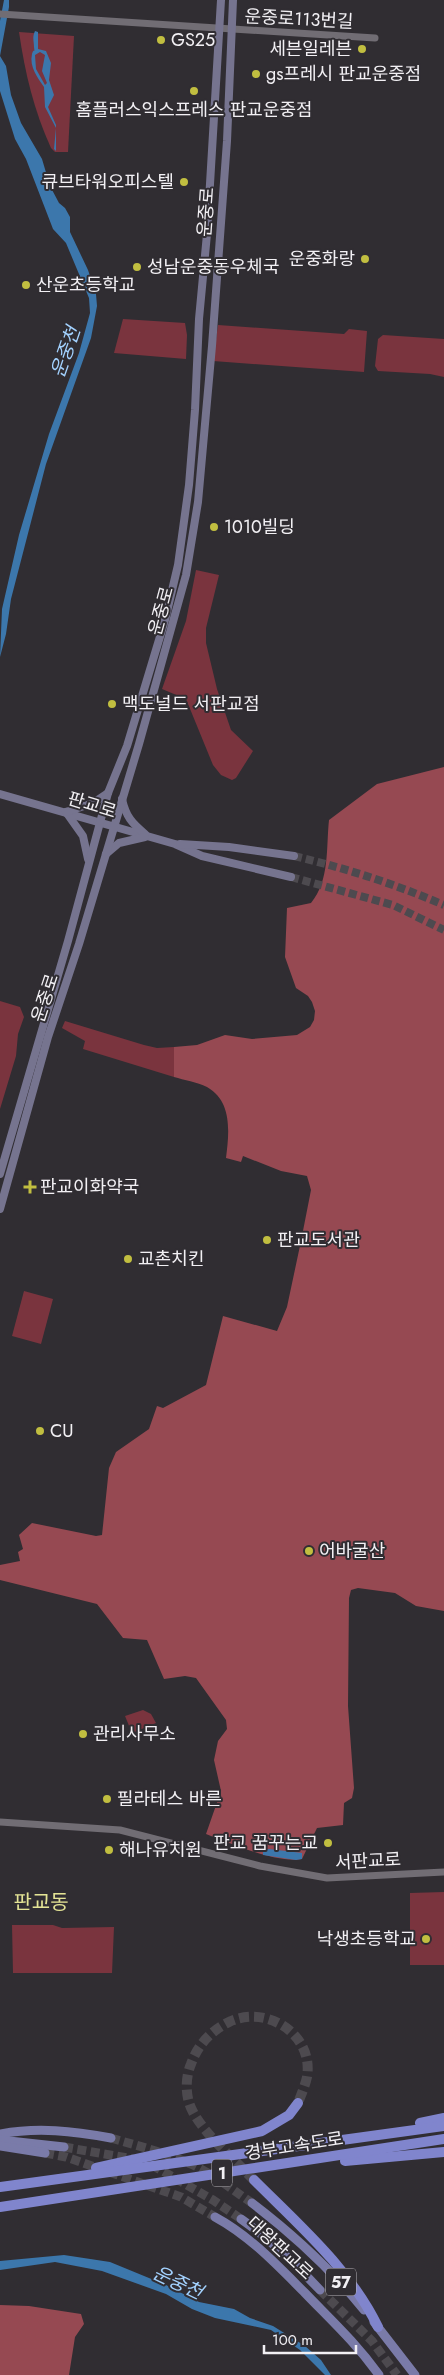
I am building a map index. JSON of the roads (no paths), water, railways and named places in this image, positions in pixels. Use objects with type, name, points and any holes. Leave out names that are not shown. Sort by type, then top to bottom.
[{"type":"highway","points":[[0,2187],[262,2131],[289,2115],[298,2103]]},
{"type":"highway","points":[[314,2143],[444,2118]]},
{"type":"highway","name":"경부고속도로","points":[[0,2187],[444,2126]]},
{"type":"highway","name":"경부고속도로","points":[[0,2207],[444,2139]]},
{"type":"highway","points":[[272,2166],[444,2152]]},
{"type":"highway","points":[[254,2180],[334,2262],[368,2306],[378,2327]]},
{"type":"main road","name":"운중로","points":[[0,1174],[68,941],[99,823],[108,793],[127,746],[163,628],[178,565],[191,466],[221,0]]},
{"type":"main road","name":"운중로","points":[[0,1208],[48,1037],[122,797],[186,575],[198,502],[212,346],[234,30],[234,0]]},
{"type":"main road","points":[[88,862],[83,836],[66,812],[93,804],[108,793]]},
{"type":"main road","name":"판교로","points":[[0,794],[149,836],[175,844],[202,856],[291,877]]},
{"type":"main road","points":[[122,797],[125,813],[130,822],[149,836]]},
{"type":"main road","points":[[102,863],[107,852],[119,842],[149,836]]},
{"type":"main road","name":"판교로","points":[[175,844],[229,847],[294,856]]},
{"type":"main road","points":[[0,2134],[24,2130],[52,2130],[111,2138]]},
{"type":"main road","points":[[0,2140],[64,2147]]},
{"type":"main road","points":[[0,2146],[46,2153]]},
{"type":"main road","name":"대왕판교로","points":[[252,2203],[332,2271],[415,2375]]},
{"type":"main road","name":"대왕판교로","points":[[216,2217],[232,2226],[254,2243],[283,2271],[355,2342],[379,2375]]},
{"type":"main road","name":"대왕판교로","points":[[240,2219],[264,2235],[288,2256],[320,2290]]},
{"type":"street","name":"운중로113번길","points":[[0,14],[375,38]]},
{"type":"street","name":"서판교로","points":[[0,1822],[120,1830],[260,1866],[327,1878],[444,1872]]},
{"type":"water","points":[[4,0],[9,0],[9,7],[0,56],[0,21]]},
{"type":"water","points":[[35,31],[38,32],[38,49],[46,51],[51,63],[49,80],[54,95],[48,107],[56,128],[45,107],[44,87],[35,72],[31,59],[34,50]],"holes":[[[40,52],[45,55],[42,71],[47,83],[45,85],[36,69],[35,55]]]},
{"type":"water","points":[[0,56],[6,66],[11,95],[21,123],[42,159],[50,186],[59,203],[65,208],[70,217],[70,232],[88,270],[96,294],[97,306],[91,338],[46,464],[11,599],[6,634],[0,657],[2,609],[19,535],[49,434],[79,353],[90,313],[89,298],[66,243],[53,229],[26,159],[15,139],[0,91]]},
{"type":"water","points":[[56,128],[56,151],[54,149]]},
{"type":"water","points":[[263,1850],[302,1853],[302,1859],[296,1860],[263,1855]]},
{"type":"water","points":[[64,2255],[110,2262],[166,2285],[199,2302],[234,2309],[250,2318],[273,2326],[305,2346],[321,2360],[331,2375],[325,2375],[300,2350],[271,2330],[215,2318],[192,2309],[166,2294],[102,2271],[55,2262],[0,2270],[0,2261]]},
{"type":"tunnel","points":[[294,856],[370,877],[444,905]]},
{"type":"tunnel","points":[[291,877],[393,905],[444,930]]},
{"type":"tunnel","points":[[254,2180],[205,2130],[190,2106],[187,2094],[188,2075],[194,2057],[206,2038],[231,2021],[245,2017],[260,2017],[274,2021],[296,2037],[303,2049],[307,2062],[307,2077],[298,2103]]},
{"type":"tunnel","points":[[111,2138],[163,2153],[193,2165],[216,2178],[252,2203]]},
{"type":"tunnel","points":[[64,2147],[133,2159]]},
{"type":"tunnel","points":[[45,2153],[66,2157],[181,2197],[215,2217]]},
{"type":"tunnel","points":[[152,2165],[213,2200],[241,2219]]},
{"type":"tunnel","points":[[320,2290],[372,2341],[397,2375]]},
{"type":"place","name":"GS25","points":[[161,40]]},
{"type":"place","name":"세븐일레븐","points":[[362,49]]},
{"type":"place","name":"gs프레시 판교운중점","points":[[256,74]]},
{"type":"place","name":"홈플러스익스프레스 판교운중점","points":[[194,91]]},
{"type":"place","name":"큐브타워오피스텔","points":[[184,182]]},
{"type":"place","name":"운중화랑","points":[[365,259]]},
{"type":"place","name":"성남운중동우체국","points":[[137,267]]},
{"type":"place","name":"산운초등학교","points":[[26,285]]},
{"type":"place","name":"1010빌딩","points":[[214,527]]},
{"type":"place","name":"맥도널드 서판교점","points":[[112,704]]},
{"type":"place","name":"판교이화약국","points":[[30,1187]]},
{"type":"place","name":"판교도서관","points":[[267,1240]]},
{"type":"place","name":"교촌치킨","points":[[128,1259]]},
{"type":"place","name":"CU","points":[[40,1431]]},
{"type":"place","name":"어바굴산","points":[[309,1551]]},
{"type":"place","name":"관리사무소","points":[[83,1734]]},
{"type":"place","name":"필라테스 바른","points":[[107,1799]]},
{"type":"place","name":"판교 꿈꾸는교","points":[[328,1843]]},
{"type":"place","name":"해나유치원","points":[[109,1850]]},
{"type":"place","name":"낙생초등학교","points":[[426,1939]]},
{"type":"district","name":"판교동","points":[[41,1902]]},
{"type":"water label","name":"운중천","points":[[65,352]]},
{"type":"water label","name":"운중천","points":[[178,2282]]}]
